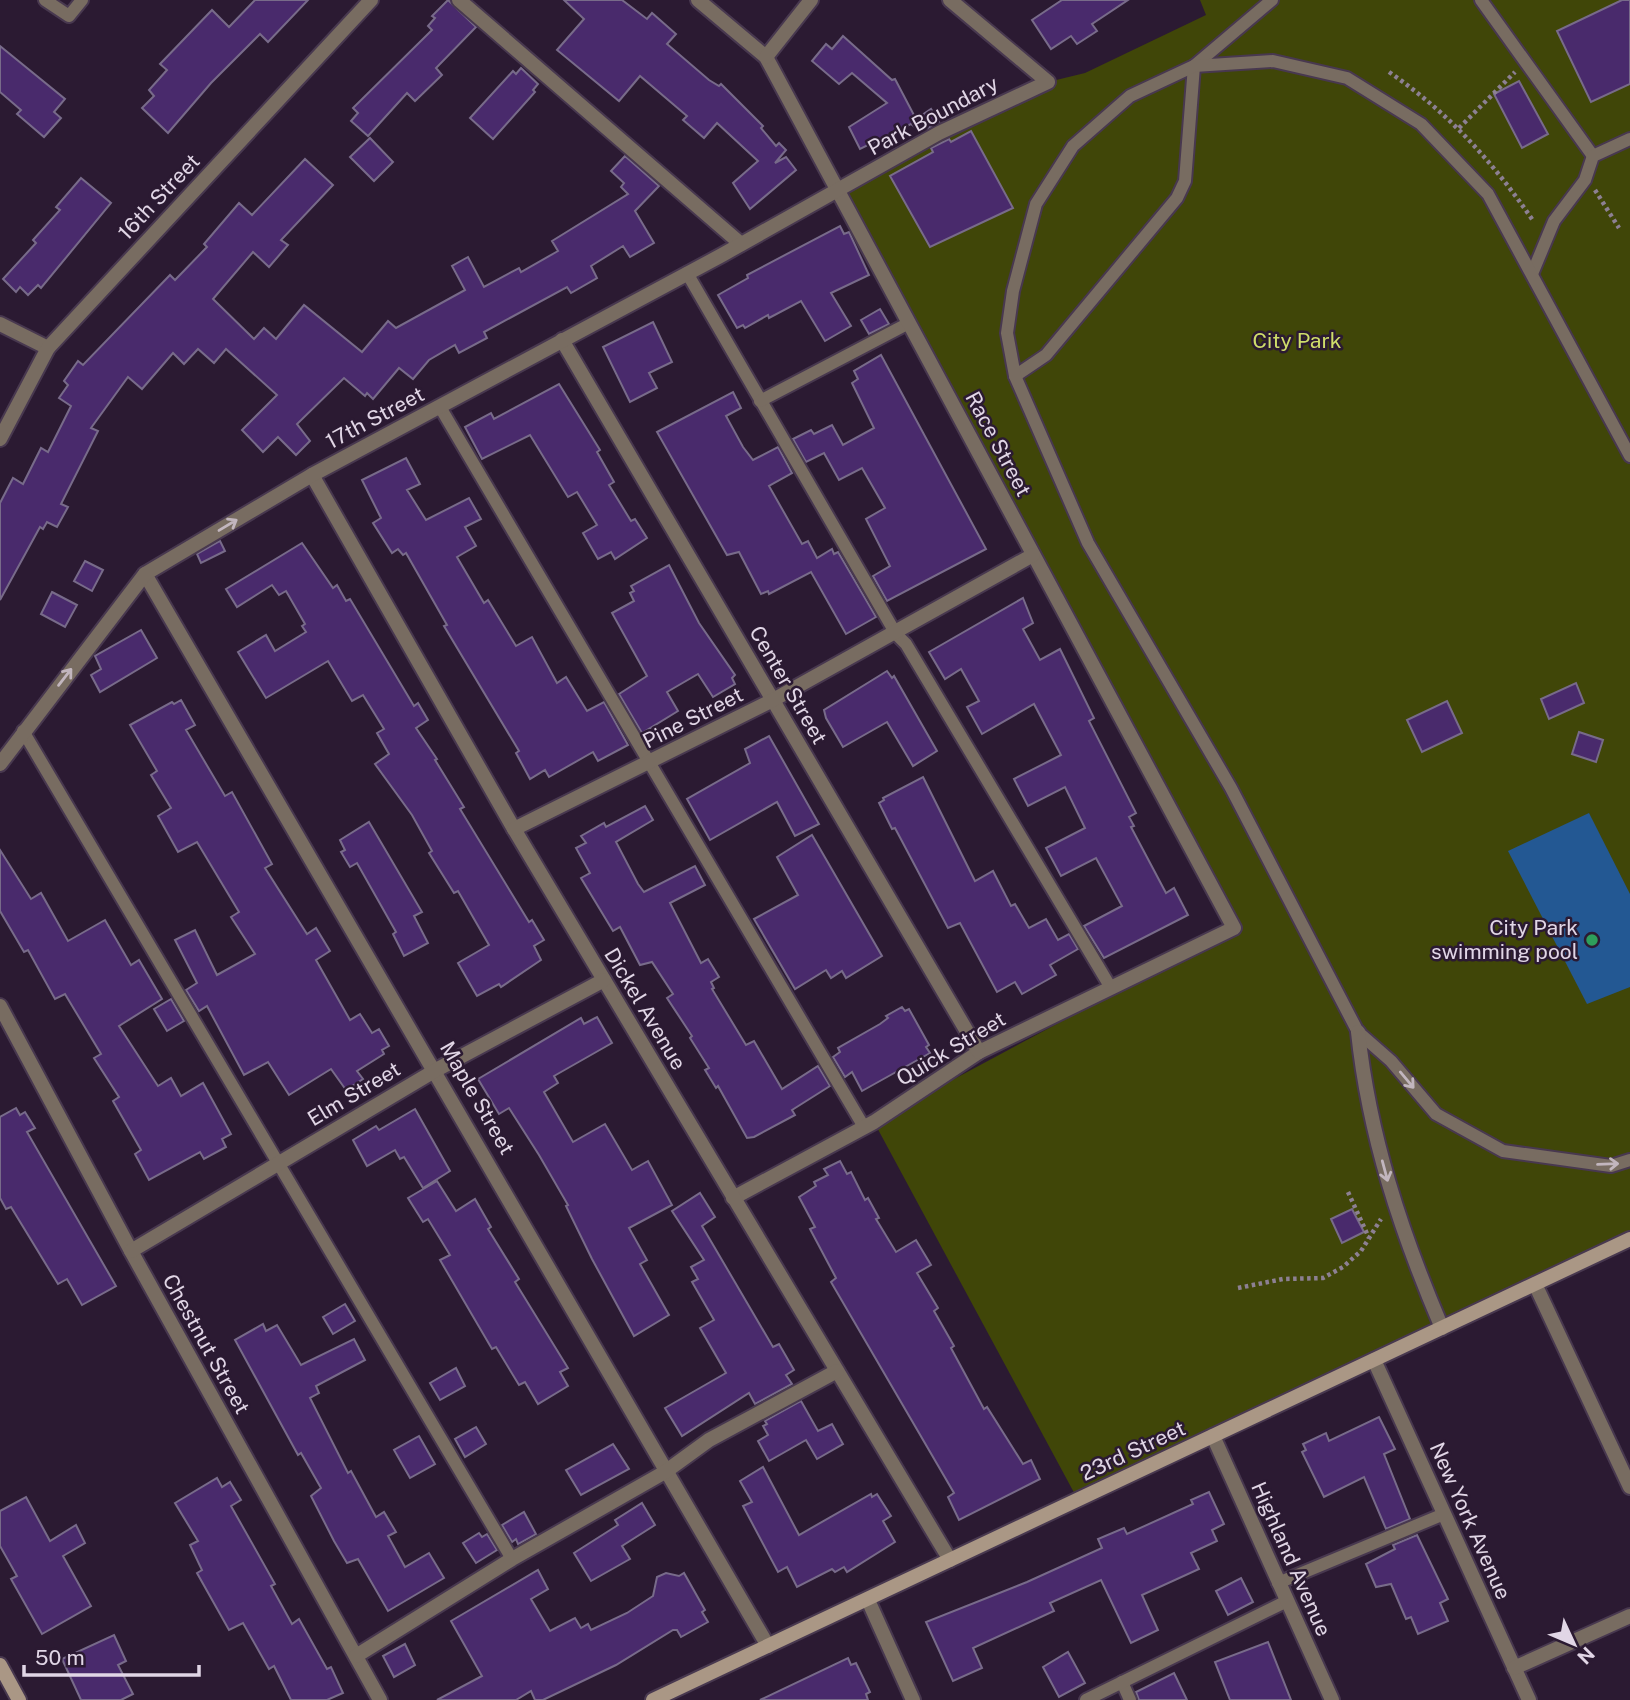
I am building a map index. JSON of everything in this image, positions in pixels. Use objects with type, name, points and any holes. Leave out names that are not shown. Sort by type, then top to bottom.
[{"type":"street","name":"16th Street","points":[[0,439],[48,348],[370,0]]},
{"type":"street","points":[[459,0],[741,244]]},
{"type":"street","name":"Race Street","points":[[698,0],[766,57],[1234,928]]},
{"type":"street","points":[[766,57],[811,0]]},
{"type":"street","name":"Park Boundary","points":[[838,191],[939,132],[1048,82],[950,0]]},
{"type":"street","name":"17th Street","points":[[0,764],[145,574],[312,475],[838,191]]},
{"type":"street","points":[[0,324],[48,348]]},
{"type":"street","name":"Center Street","points":[[562,340],[979,1052]]},
{"type":"street","name":"Dickel Avenue","points":[[312,475],[514,829],[950,1560]]},
{"type":"street","name":"Pine Street","points":[[514,829],[773,700],[896,634],[1033,555]]},
{"type":"street","name":"Maple Street","points":[[145,574],[436,1070],[768,1646]]},
{"type":"street","name":"Quick Street","points":[[733,1198],[864,1127],[979,1052],[1234,928]]},
{"type":"street","name":"Elm Street","points":[[131,1251],[436,1070],[604,980]]},
{"type":"street","name":"Chestnut Street","points":[[0,1006],[131,1251],[380,1700]]},
{"type":"street","points":[[1359,1032],[1373,1127],[1393,1200],[1442,1328]]},
{"type":"street","name":"23rd Street","points":[[653,1700],[1630,1239]]},
{"type":"street","points":[[1535,1284],[1630,1487]]},
{"type":"street","name":"New York Avenue","points":[[1374,1360],[1529,1700]]},
{"type":"street","points":[[356,1656],[512,1559],[666,1472],[709,1440],[837,1371]]},
{"type":"street","name":"Highland Avenue","points":[[1213,1436],[1332,1700]]},
{"type":"street","points":[[868,1600],[913,1700]]},
{"type":"street","points":[[1514,1668],[1630,1616]]},
{"type":"street","points":[[0,1665],[19,1700]]},
{"type":"lane","points":[[45,0],[65,16],[69,16],[82,0]]},
{"type":"lane","points":[[1272,0],[1194,66],[1130,96],[1073,146],[1036,204],[1013,291],[1007,332],[1015,376],[1088,543],[1238,800],[1359,1032],[1391,1061],[1436,1114],[1503,1152],[1611,1166],[1630,1160]]},
{"type":"lane","points":[[1482,0],[1593,156]]},
{"type":"lane","points":[[1194,66],[1273,61],[1347,78],[1421,124],[1488,194],[1630,456]]},
{"type":"lane","points":[[1015,376],[1046,355],[1177,198],[1185,181],[1194,66]]},
{"type":"lane","points":[[1532,274],[1554,221],[1585,180],[1593,156],[1630,139]]},
{"type":"lane","points":[[687,273],[896,634],[906,644],[1111,988]]},
{"type":"lane","points":[[760,401],[909,323]]},
{"type":"lane","points":[[440,407],[864,1127]]},
{"type":"lane","points":[[23,731],[512,1559]]},
{"type":"lane","points":[[1278,1583],[1444,1514]]},
{"type":"lane","points":[[1086,1700],[1287,1601]]},
{"type":"lane","points":[[1122,1682],[1130,1700]]},
{"type":"path","points":[[1459,128],[1526,62]]},
{"type":"path","points":[[1389,72],[1427,98],[1459,128],[1508,184],[1534,222]]},
{"type":"path","points":[[1585,180],[1592,184],[1619,228]]},
{"type":"path","points":[[1348,1192],[1370,1239]]},
{"type":"path","points":[[1238,1289],[1283,1279],[1323,1278],[1343,1267],[1370,1239],[1393,1200]]},
{"type":"green space","name":"City Park","points":[[1200,0],[1630,0],[1630,1238],[1078,1500],[874,1122],[1234,929],[838,191],[1048,82],[1085,73],[1206,15]]},
{"type":"water","name":"City Park swimming pool","points":[[1589,813],[1630,894],[1630,987],[1587,1004],[1508,851]]},
{"type":"building","points":[[255,0],[308,0],[268,42],[260,34],[211,83],[168,133],[142,108],[154,96],[149,90],[167,70],[160,64],[212,10],[229,27]]},
{"type":"building","points":[[448,0],[476,27],[436,68],[442,75],[415,101],[407,93],[368,136],[351,121],[358,113],[353,108],[432,30],[428,26],[435,18],[432,16]]},
{"type":"building","points":[[564,0],[622,0],[647,19],[652,13],[676,34],[667,44],[709,80],[719,86],[721,84],[763,126],[761,128],[776,146],[779,143],[786,150],[775,163],[786,157],[796,170],[750,209],[733,183],[758,161],[717,123],[704,138],[683,120],[687,116],[640,76],[619,101],[557,50],[584,19]]},
{"type":"building","points":[[1062,0],[1128,0],[1092,24],[1097,31],[1077,44],[1071,36],[1051,49],[1032,20]]},
{"type":"building","points":[[1622,0],[1630,0],[1630,84],[1591,102],[1557,31]]},
{"type":"building","points":[[843,36],[892,80],[895,79],[916,119],[931,109],[939,122],[921,132],[911,124],[860,149],[849,127],[887,103],[852,73],[839,84],[812,61],[826,44],[832,49]]},
{"type":"building","points":[[0,46],[65,99],[54,112],[61,118],[44,137],[17,114],[21,110],[0,92]]},
{"type":"building","points":[[521,68],[538,84],[533,90],[535,92],[493,139],[470,118],[513,71],[516,74]]},
{"type":"building","points":[[1519,81],[1548,134],[1522,148],[1494,94]]},
{"type":"building","points":[[971,131],[1013,208],[930,247],[890,176],[933,152],[931,148],[949,139],[951,142]]},
{"type":"building","points":[[370,138],[393,162],[374,181],[350,157]]},
{"type":"building","points":[[625,156],[659,186],[635,211],[654,243],[630,257],[623,246],[591,266],[597,278],[571,293],[567,287],[484,332],[487,338],[459,353],[455,345],[429,360],[413,379],[399,368],[373,399],[367,393],[365,396],[344,378],[297,424],[310,441],[296,455],[278,437],[263,452],[242,430],[277,395],[226,349],[214,363],[198,349],[184,364],[173,353],[142,389],[128,377],[91,428],[98,431],[61,504],[68,507],[57,527],[47,522],[43,529],[40,527],[0,600],[0,503],[13,478],[23,484],[41,448],[48,452],[71,406],[59,398],[68,385],[64,381],[78,361],[83,365],[170,275],[175,280],[207,247],[204,244],[239,203],[252,215],[305,159],[333,185],[281,240],[288,245],[269,267],[253,252],[213,299],[254,339],[264,328],[276,339],[304,305],[362,352],[388,321],[396,328],[465,290],[452,266],[468,257],[484,287],[519,268],[521,272],[558,251],[552,241],[628,194],[621,187],[624,183],[611,171]]},
{"type":"building","points":[[81,178],[111,203],[41,288],[38,285],[28,295],[20,287],[16,292],[3,279],[36,243],[33,240],[60,210],[56,207]]},
{"type":"building","points":[[840,226],[844,234],[849,232],[869,275],[831,293],[851,326],[825,341],[801,301],[769,318],[768,315],[745,328],[743,325],[737,328],[718,295],[748,278],[747,275]]},
{"type":"building","points":[[880,309],[889,324],[869,334],[861,320]]},
{"type":"building","points":[[653,322],[672,362],[649,373],[657,388],[630,402],[603,347]]},
{"type":"building","points":[[881,355],[986,549],[887,601],[873,576],[890,566],[866,519],[885,508],[862,468],[839,480],[824,453],[806,462],[793,439],[811,430],[814,434],[832,425],[843,445],[874,428],[852,383],[858,379],[854,371]]},
{"type":"building","points":[[559,384],[600,450],[597,452],[614,482],[609,485],[631,521],[635,519],[647,538],[615,559],[611,552],[598,559],[583,533],[597,525],[577,492],[568,497],[530,435],[482,459],[465,427],[491,413],[494,419]]},
{"type":"building","points":[[733,392],[741,408],[726,416],[743,447],[753,460],[778,447],[792,473],[769,486],[802,544],[808,541],[817,558],[832,549],[834,554],[838,552],[876,617],[846,634],[811,572],[769,594],[768,591],[761,594],[739,552],[727,555],[657,432]]},
{"type":"building","points":[[406,458],[420,484],[407,490],[426,520],[469,498],[481,519],[465,527],[476,546],[457,557],[484,603],[488,600],[516,646],[532,637],[557,683],[566,677],[587,711],[604,702],[628,745],[598,761],[593,752],[549,777],[545,770],[530,779],[516,753],[519,751],[444,626],[447,625],[406,553],[403,555],[398,549],[392,553],[373,523],[381,518],[362,480]]},
{"type":"building","points":[[220,541],[225,551],[201,563],[197,554]]},
{"type":"building","points":[[302,543],[333,588],[337,585],[346,601],[350,599],[414,706],[418,703],[428,720],[416,728],[464,807],[460,809],[529,922],[532,920],[544,940],[534,946],[541,960],[501,987],[499,984],[477,996],[458,963],[489,945],[458,891],[454,893],[429,853],[432,851],[412,815],[375,764],[389,754],[377,733],[384,729],[363,695],[352,701],[328,661],[266,698],[238,652],[266,635],[275,651],[306,632],[302,626],[305,624],[286,591],[279,595],[272,585],[237,607],[226,589]]},
{"type":"building","points":[[85,561],[103,570],[92,591],[74,581]]},
{"type":"building","points":[[669,565],[699,623],[735,675],[732,678],[735,684],[713,697],[698,674],[667,692],[678,711],[642,733],[619,694],[647,676],[612,613],[634,601],[630,593],[634,591],[631,586]]},
{"type":"building","points":[[52,592],[77,605],[65,627],[41,614]]},
{"type":"building","points":[[1023,598],[1033,623],[1023,629],[1040,660],[1060,649],[1094,718],[1089,721],[1136,813],[1129,817],[1134,826],[1131,827],[1166,893],[1174,888],[1188,915],[1104,958],[1084,926],[1122,906],[1096,858],[1061,876],[1046,848],[1085,828],[1065,787],[1028,806],[1014,779],[1061,755],[1034,704],[982,734],[967,707],[979,701],[961,669],[945,679],[929,652]]},
{"type":"building","points":[[141,630],[157,658],[100,692],[91,675],[101,669],[95,656]]},
{"type":"building","points":[[887,671],[892,678],[894,676],[937,751],[913,766],[887,722],[843,747],[826,718],[824,710]]},
{"type":"building","points":[[1576,683],[1584,703],[1549,719],[1541,699]]},
{"type":"building","points":[[181,700],[195,725],[186,730],[225,796],[232,792],[272,864],[265,868],[307,934],[316,928],[330,951],[316,960],[350,1020],[360,1014],[372,1033],[379,1029],[389,1046],[382,1050],[384,1054],[357,1071],[363,1079],[346,1090],[331,1069],[289,1095],[268,1062],[244,1075],[207,1006],[199,1011],[186,990],[197,983],[175,940],[195,930],[217,975],[255,954],[231,917],[239,912],[197,842],[178,852],[158,816],[171,808],[151,775],[157,771],[130,725],[172,702],[174,704]]},
{"type":"building","points":[[1447,701],[1462,733],[1422,752],[1407,720]]},
{"type":"building","points":[[1579,732],[1603,740],[1596,762],[1572,754]]},
{"type":"building","points":[[769,736],[819,824],[795,836],[777,802],[710,840],[687,799],[750,763],[745,749]]},
{"type":"building","points":[[923,777],[975,881],[993,871],[1011,906],[1015,904],[1029,928],[1046,919],[1058,940],[1069,934],[1078,949],[1050,965],[1056,975],[1022,994],[1015,982],[997,992],[960,923],[948,928],[879,803],[883,798]]},
{"type":"building","points":[[645,806],[653,820],[616,842],[638,884],[644,892],[695,866],[705,885],[670,903],[701,963],[708,959],[719,977],[711,982],[714,988],[712,989],[746,1045],[754,1041],[782,1089],[818,1066],[830,1086],[792,1110],[795,1115],[754,1137],[747,1138],[718,1086],[716,1088],[705,1070],[709,1068],[667,998],[673,994],[652,962],[640,965],[620,927],[613,931],[581,878],[590,873],[576,848],[586,843],[581,836],[604,823],[606,827]]},
{"type":"building","points":[[369,822],[422,912],[414,916],[428,943],[404,956],[393,934],[396,932],[357,863],[350,867],[341,852],[345,850],[340,840]]},
{"type":"building","points":[[812,835],[882,956],[846,978],[842,971],[831,978],[826,970],[795,989],[754,919],[798,895],[777,857]]},
{"type":"building","points":[[0,850],[31,899],[41,893],[68,941],[105,920],[131,965],[139,960],[162,999],[119,1026],[158,1086],[171,1078],[181,1096],[203,1083],[231,1134],[222,1139],[226,1147],[204,1159],[200,1152],[149,1180],[135,1154],[141,1150],[113,1101],[119,1097],[94,1058],[101,1054],[65,994],[55,999],[28,950],[24,952],[0,911]]},
{"type":"building","points":[[171,999],[184,1021],[167,1031],[154,1009]]},
{"type":"building","points":[[902,1007],[905,1011],[909,1009],[929,1045],[926,1047],[930,1053],[862,1091],[852,1072],[845,1077],[833,1057],[840,1052],[838,1048],[880,1024],[888,1018],[886,1016]]},
{"type":"building","points":[[597,1017],[612,1043],[554,1076],[558,1083],[544,1092],[573,1142],[605,1124],[632,1170],[648,1161],[672,1205],[629,1228],[647,1260],[640,1264],[669,1315],[634,1336],[592,1259],[566,1206],[568,1205],[539,1155],[509,1108],[499,1114],[478,1079],[581,1018],[584,1024]]},
{"type":"building","points":[[16,1108],[20,1115],[25,1112],[35,1128],[27,1132],[116,1286],[82,1305],[67,1279],[58,1284],[11,1207],[6,1209],[0,1198],[0,1117]]},
{"type":"building","points":[[415,1109],[450,1171],[423,1188],[404,1157],[400,1159],[395,1150],[367,1166],[353,1140],[376,1126],[379,1130]]},
{"type":"building","points":[[840,1161],[847,1174],[851,1172],[865,1200],[868,1198],[879,1218],[876,1219],[896,1252],[916,1240],[931,1265],[917,1273],[938,1308],[934,1311],[954,1346],[951,1348],[984,1409],[987,1407],[1023,1464],[1031,1460],[1040,1479],[959,1520],[948,1497],[954,1493],[831,1282],[836,1278],[810,1229],[815,1227],[799,1197],[816,1186],[814,1182],[828,1175],[824,1169]]},
{"type":"building","points":[[437,1181],[456,1211],[475,1199],[491,1227],[488,1229],[519,1279],[515,1282],[568,1368],[560,1372],[568,1386],[538,1404],[525,1382],[519,1385],[496,1347],[492,1349],[440,1260],[450,1255],[428,1219],[423,1222],[408,1198]]},
{"type":"building","points":[[700,1193],[715,1217],[702,1226],[773,1347],[779,1344],[794,1370],[786,1375],[792,1384],[755,1404],[749,1393],[682,1436],[665,1408],[726,1373],[700,1328],[714,1320],[692,1282],[698,1279],[691,1267],[704,1260],[672,1211]]},
{"type":"building","points":[[1352,1209],[1364,1232],[1342,1243],[1331,1219]]},
{"type":"building","points":[[345,1304],[355,1321],[333,1334],[323,1317]]},
{"type":"building","points":[[263,1324],[266,1331],[277,1325],[301,1365],[354,1339],[365,1360],[316,1386],[319,1393],[310,1398],[348,1473],[351,1471],[376,1517],[384,1512],[396,1532],[388,1536],[405,1567],[429,1553],[444,1578],[388,1611],[358,1559],[347,1563],[334,1541],[311,1496],[321,1488],[301,1453],[298,1455],[235,1340]]},
{"type":"building","points":[[456,1368],[465,1386],[440,1400],[430,1383]]},
{"type":"building","points":[[801,1401],[818,1431],[832,1424],[843,1444],[817,1459],[806,1440],[769,1461],[758,1441],[768,1435],[763,1426],[767,1424],[765,1421]]},
{"type":"building","points":[[1379,1417],[1395,1449],[1384,1454],[1410,1519],[1386,1529],[1364,1477],[1324,1497],[1302,1452],[1306,1450],[1303,1444],[1326,1433],[1329,1441]]},
{"type":"building","points":[[476,1427],[486,1444],[465,1457],[455,1439]]},
{"type":"building","points":[[419,1436],[435,1464],[410,1478],[394,1450]]},
{"type":"building","points":[[613,1444],[629,1469],[581,1495],[566,1470]]},
{"type":"building","points":[[763,1467],[799,1535],[871,1494],[872,1497],[877,1494],[891,1516],[883,1521],[895,1542],[847,1572],[844,1567],[835,1572],[832,1569],[797,1587],[787,1567],[778,1572],[743,1506],[752,1502],[740,1481]]},
{"type":"building","points":[[217,1478],[222,1487],[230,1482],[241,1500],[231,1506],[275,1584],[271,1586],[292,1624],[299,1619],[327,1669],[331,1667],[343,1693],[327,1700],[291,1700],[274,1666],[269,1669],[243,1623],[229,1630],[197,1573],[202,1570],[190,1545],[198,1541],[175,1503]]},
{"type":"building","points":[[1209,1492],[1224,1524],[1212,1530],[1217,1541],[1191,1553],[1199,1569],[1142,1595],[1158,1630],[1131,1643],[1101,1580],[1050,1603],[1054,1611],[973,1648],[982,1668],[953,1681],[926,1622],[1027,1582],[1102,1548],[1098,1539],[1124,1528],[1127,1534],[1193,1504],[1191,1500]]},
{"type":"building","points":[[26,1497],[50,1541],[76,1525],[85,1543],[63,1556],[91,1606],[42,1634],[11,1579],[17,1576],[0,1546],[0,1511]]},
{"type":"building","points":[[642,1503],[655,1525],[622,1546],[630,1559],[591,1581],[574,1553],[618,1525],[615,1520]]},
{"type":"building","points":[[524,1512],[536,1534],[518,1544],[516,1539],[512,1542],[502,1525]]},
{"type":"building","points":[[479,1533],[482,1537],[487,1534],[497,1550],[476,1563],[463,1543]]},
{"type":"building","points":[[1417,1535],[1448,1599],[1440,1603],[1448,1621],[1418,1634],[1411,1617],[1406,1619],[1391,1584],[1376,1587],[1366,1564],[1395,1549],[1393,1545]]},
{"type":"building","points":[[538,1570],[548,1589],[531,1599],[550,1631],[575,1618],[581,1628],[588,1624],[591,1630],[627,1613],[653,1596],[657,1577],[666,1573],[679,1576],[684,1573],[705,1610],[702,1612],[708,1622],[681,1637],[677,1630],[673,1630],[616,1665],[543,1700],[535,1700],[531,1691],[516,1700],[437,1700],[482,1676],[451,1621]]},
{"type":"building","points":[[1241,1578],[1253,1602],[1228,1615],[1216,1591]]},
{"type":"building","points":[[114,1635],[126,1661],[118,1665],[133,1694],[121,1700],[81,1700],[62,1659]]},
{"type":"building","points":[[1268,1642],[1291,1700],[1230,1700],[1215,1662]]},
{"type":"building","points":[[405,1644],[415,1665],[394,1677],[383,1656]]},
{"type":"building","points":[[1068,1652],[1085,1683],[1059,1697],[1043,1667]]},
{"type":"building","points":[[848,1658],[851,1665],[856,1663],[870,1692],[866,1694],[868,1700],[760,1700]]},
{"type":"building","points":[[1174,1673],[1187,1700],[1139,1700],[1136,1692]]},
{"type":"place","name":"City Park swimming pool","points":[[1592,940]]}]
